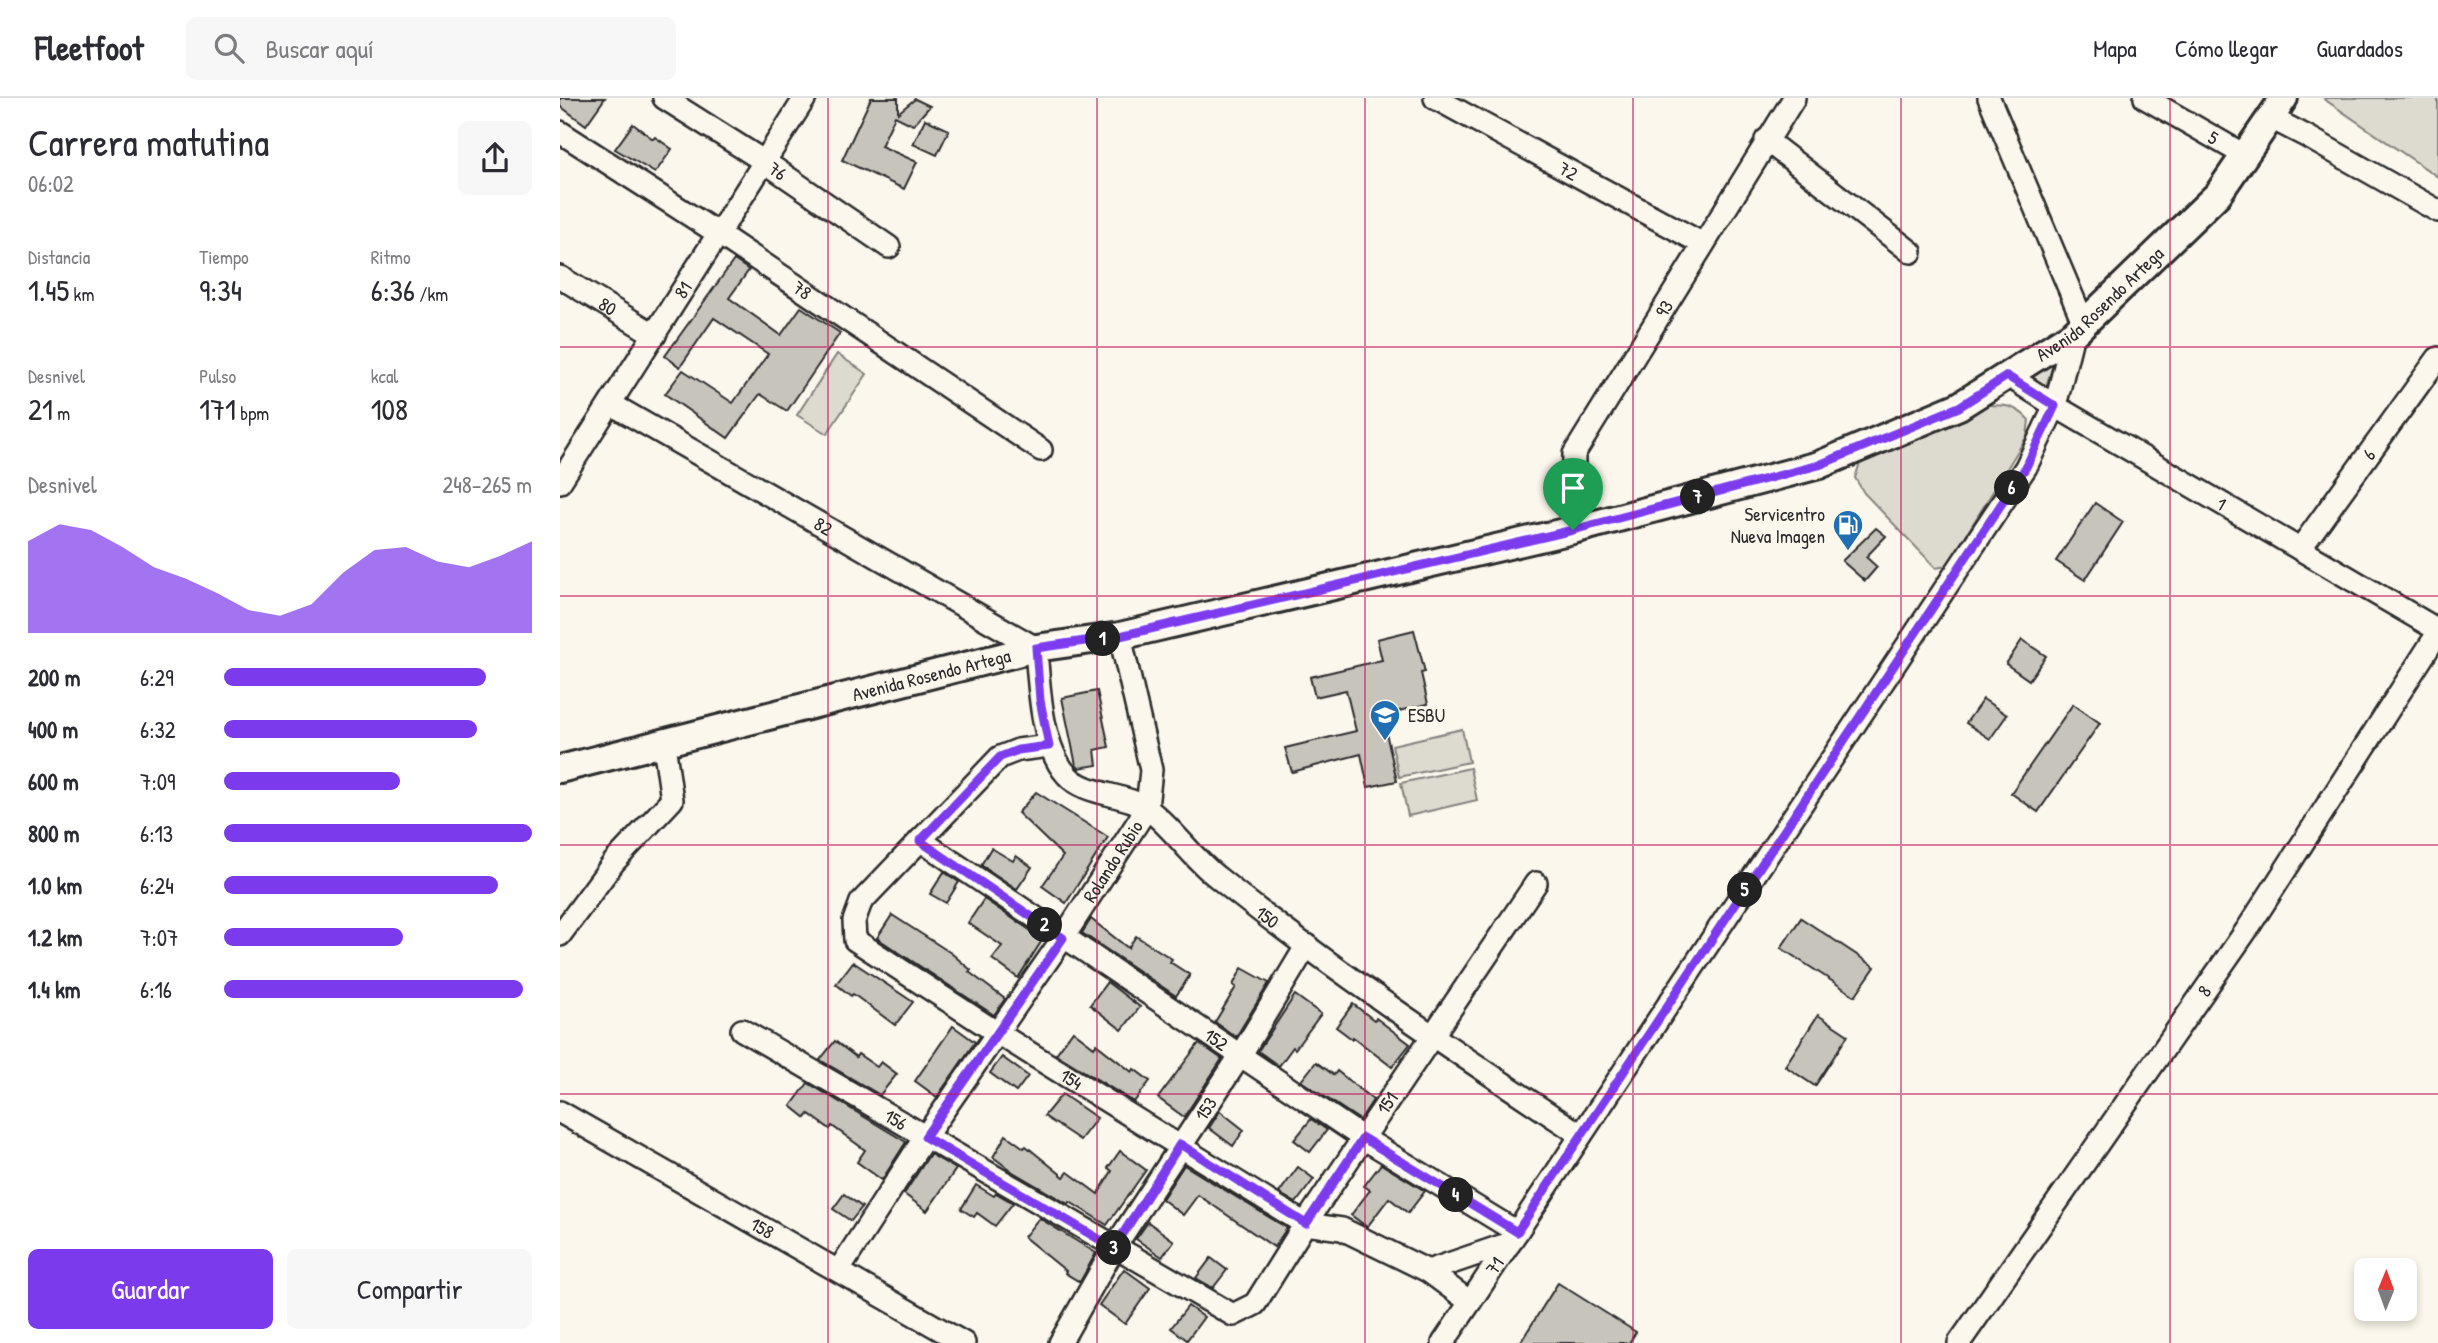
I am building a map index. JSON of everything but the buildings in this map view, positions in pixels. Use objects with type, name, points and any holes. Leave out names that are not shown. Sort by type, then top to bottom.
[{"type":"main road","name":"Avenida Rosendo Artega","points":[[560,769],[1036,648],[1120,636],[1573,530],[1819,465],[1959,407],[2079,329],[2218,194],[2278,108]]},
{"type":"street","name":"76","points":[[664,98],[765,162],[889,247]]},
{"type":"street","name":"81","points":[[560,482],[566,458],[611,404],[805,98]]},
{"type":"street","name":"72","points":[[1435,98],[1703,244]]},
{"type":"street","name":"93","points":[[1573,530],[1574,454],[1794,98]]},
{"type":"street","points":[[1989,98],[2079,329]]},
{"type":"street","name":"5","points":[[2146,98],[2246,156]]},
{"type":"street","points":[[2278,108],[2306,135],[2438,211]]},
{"type":"street","name":"78","points":[[560,132],[719,234],[1041,450]]},
{"type":"street","points":[[1766,140],[1911,252]]},
{"type":"street","name":"80","points":[[560,277],[655,335]]},
{"type":"street","name":"71","points":[[1443,1343],[2026,467],[2055,406],[2079,329]]},
{"type":"street","name":"6","points":[[2300,548],[2438,358]]},
{"type":"street","name":"1","points":[[2007,376],[2438,631]]},
{"type":"street","name":"82","points":[[611,404],[1036,648]]},
{"type":"street","name":"8","points":[[1962,1342],[2248,928],[2438,631]]},
{"type":"street","name":"Rolando Rubio","points":[[839,1270],[925,1137],[999,1034],[1063,938],[1147,808],[1151,771],[1120,636]]},
{"type":"street","name":"150","points":[[1036,648],[1040,700],[1049,746],[1068,777],[1086,787],[1147,808],[1214,876],[1433,1037],[1581,1135]]},
{"type":"street","points":[[560,935],[614,862],[673,800],[664,744]]},
{"type":"street","points":[[920,841],[1000,757],[1018,750],[1049,746]]},
{"type":"street","name":"154","points":[[920,841],[861,902],[854,921],[855,940],[999,1034],[1306,1224]]},
{"type":"street","name":"152","points":[[920,841],[1513,1237]]},
{"type":"street","name":"151","points":[[1233,1315],[1255,1304],[1363,1138],[1536,883]]},
{"type":"street","name":"153","points":[[1060,1343],[1114,1248],[1240,1056],[1307,945]]},
{"type":"street","name":"156","points":[[742,1030],[1233,1315]]},
{"type":"street","name":"158","points":[[560,1112],[964,1343]]},
{"type":"street","points":[[1306,1224],[1342,1229],[1427,1271],[1470,1303]]},
{"type":"street","points":[[1427,1271],[1513,1237]]},
{"type":"shaded area","points":[[2325,98],[2438,98],[2438,177],[2324,99]]},
{"type":"shaded area","points":[[837,354],[867,374],[827,434],[797,415]]},
{"type":"shaded area","points":[[2056,356],[2045,389],[2025,377]]},
{"type":"shaded area","points":[[1983,405],[2003,406],[2018,411],[2029,420],[2027,436],[1947,566],[1936,568],[1864,493],[1855,478],[1860,463]]},
{"type":"shaded area","points":[[1462,729],[1469,762],[1399,777],[1392,745]]},
{"type":"shaded area","points":[[1470,768],[1477,800],[1408,816],[1401,783]]},
{"type":"place","name":"Servicentro Nueva Imagen","points":[[1848,552]]},
{"type":"place","name":"ESBU","points":[[1385,742]]},
{"type":"route","points":[[2007,376],[2055,406],[2026,467],[1517,1232],[1363,1138],[1306,1224],[1180,1144],[1114,1248],[925,1137],[999,1034],[1063,938],[920,841],[1000,757],[1018,750],[1049,746],[1040,700],[1036,648],[1120,636],[1573,530],[1819,465],[1959,407],[2007,376]]}]
